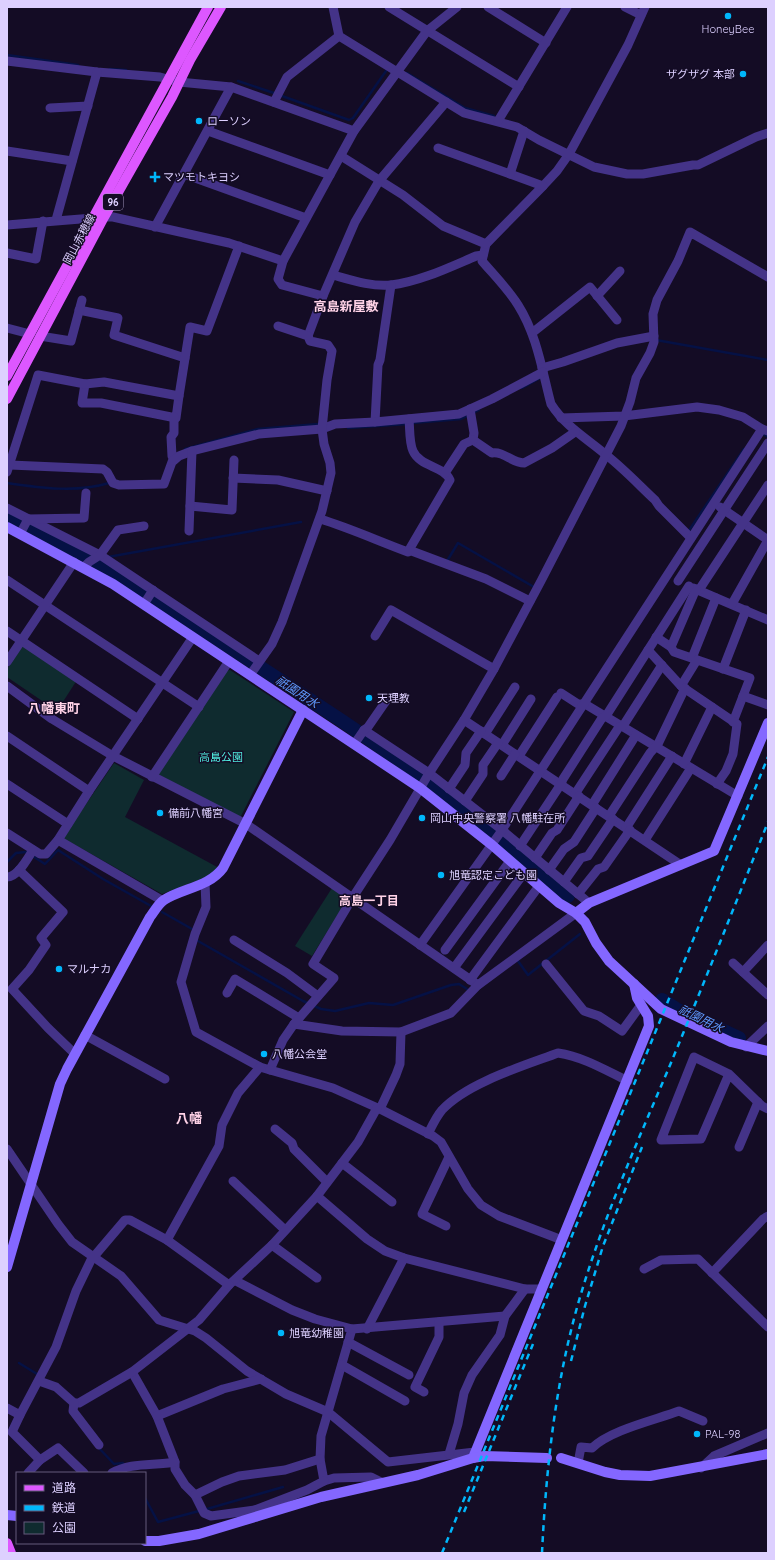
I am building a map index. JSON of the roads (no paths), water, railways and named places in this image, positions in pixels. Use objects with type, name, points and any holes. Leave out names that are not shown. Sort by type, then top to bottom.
[{"type":"main road","name":"岡山赤穂線","points":[[7,399],[35,335],[93,218],[208,7]]},
{"type":"main road","name":"岡山赤穂線","points":[[7,376],[35,335],[104,218],[190,60],[221,7]]},
{"type":"street","points":[[333,7],[339,36],[396,72],[464,113],[498,121],[524,131],[539,140],[602,170],[627,174],[644,174],[698,165],[756,137],[768,133]]},
{"type":"street","points":[[389,7],[519,87]]},
{"type":"street","points":[[323,296],[282,285],[278,279],[283,261],[354,131],[427,31],[457,7]]},
{"type":"street","points":[[488,7],[546,43]]},
{"type":"street","points":[[498,121],[567,7]]},
{"type":"street","points":[[625,7],[643,11],[628,45],[569,154],[557,171],[486,244],[482,261],[517,304],[532,333],[551,404],[576,432],[606,455],[655,500],[658,506],[691,538]]},
{"type":"street","points":[[274,102],[287,77],[339,36]]},
{"type":"street","points":[[7,61],[97,72],[160,77],[179,82],[231,87],[354,131]]},
{"type":"street","points":[[56,220],[97,72]]},
{"type":"street","points":[[155,227],[208,132],[231,87]]},
{"type":"street","points":[[308,336],[323,296],[355,222],[379,181],[446,102]]},
{"type":"street","points":[[50,108],[88,106]]},
{"type":"street","points":[[510,174],[524,131]]},
{"type":"street","points":[[208,132],[330,175]]},
{"type":"street","points":[[438,148],[543,186]]},
{"type":"street","points":[[7,151],[72,161]]},
{"type":"street","points":[[341,156],[403,195],[443,226],[486,244]]},
{"type":"street","points":[[184,174],[306,218]]},
{"type":"street","points":[[104,218],[113,217],[239,246],[283,261]]},
{"type":"street","points":[[7,225],[93,218]]},
{"type":"street","points":[[7,253],[36,259],[43,221]]},
{"type":"street","points":[[270,1070],[283,1040],[297,1021],[334,978],[313,964],[494,669],[606,455],[624,416],[636,378],[650,353],[654,339],[653,314],[657,300],[678,261],[690,232],[768,278]]},
{"type":"street","points":[[179,396],[104,382],[85,384],[38,375],[9,468],[103,469],[107,472],[112,482],[119,485],[164,484],[166,482],[173,458],[171,437],[174,433],[174,417],[176,418],[190,327],[207,331],[239,246]]},
{"type":"street","points":[[333,275],[352,280],[391,285],[429,276],[476,256],[483,255]]},
{"type":"street","points":[[597,296],[620,271]]},
{"type":"street","points":[[375,422],[378,365],[391,285]]},
{"type":"street","points":[[532,333],[590,287],[617,320]]},
{"type":"street","points":[[7,328],[35,335],[71,341],[82,300]]},
{"type":"street","points":[[79,310],[118,318],[114,335],[185,358]]},
{"type":"street","points":[[255,667],[272,644],[282,622],[320,519],[331,474],[322,429],[327,380],[332,351],[328,346],[310,341],[308,336],[278,326]]},
{"type":"street","points":[[173,458],[192,451],[259,434],[322,429],[334,424],[409,422],[471,412],[563,362],[617,343],[654,339]]},
{"type":"street","points":[[85,384],[82,402],[101,403],[174,417]]},
{"type":"street","points":[[562,418],[624,416],[697,407],[719,410],[743,417],[763,432],[768,442],[678,581]]},
{"type":"street","points":[[471,412],[474,433],[473,440]]},
{"type":"street","points":[[409,422],[413,452],[426,464],[446,473],[450,480],[409,550]]},
{"type":"street","points":[[446,473],[460,447],[467,441],[473,440],[492,453],[498,452],[520,463],[524,463],[552,448],[576,432]]},
{"type":"street","points":[[420,945],[498,837],[666,576],[763,432]]},
{"type":"street","points":[[189,531],[192,451]]},
{"type":"street","points":[[190,506],[232,510],[234,460]]},
{"type":"street","points":[[233,478],[278,480],[327,491]]},
{"type":"street","points":[[520,846],[656,637],[743,523],[768,485]]},
{"type":"street","points":[[7,527],[84,518],[86,493]]},
{"type":"street","points":[[714,503],[768,540],[732,604]]},
{"type":"street","points":[[7,508],[74,562],[96,559],[118,530],[144,526]]},
{"type":"street","points":[[320,519],[486,579],[530,601]]},
{"type":"street","points":[[25,524],[96,559],[255,667],[303,710],[360,736],[429,774],[465,801],[498,837],[510,861],[559,903],[576,913],[585,922],[596,943],[609,961],[661,1009],[731,1042],[746,1047],[768,1051]]},
{"type":"street","points":[[96,559],[113,584],[149,595],[193,637],[229,661],[255,667]]},
{"type":"street","points":[[7,662],[74,562]]},
{"type":"street","points":[[666,576],[767,618]]},
{"type":"street","points":[[7,580],[199,707]]},
{"type":"street","points":[[671,648],[694,588]]},
{"type":"street","points":[[564,882],[581,858],[588,856],[650,754],[656,747],[695,659],[716,598]]},
{"type":"street","points":[[376,636],[391,610],[494,669]]},
{"type":"street","points":[[723,669],[746,610]]},
{"type":"street","points":[[7,631],[138,719]]},
{"type":"street","points":[[7,833],[40,854],[46,854],[58,840],[89,791],[193,637]]},
{"type":"street","points":[[656,637],[674,652],[750,678],[733,722]]},
{"type":"street","points":[[648,650],[683,687],[737,724],[733,754],[726,771],[717,784]]},
{"type":"street","points":[[152,777],[229,661]]},
{"type":"street","points":[[535,858],[552,833],[557,830],[619,728],[623,726],[662,665]]},
{"type":"street","points":[[7,686],[52,719],[113,756],[246,824],[474,982]]},
{"type":"street","points":[[449,789],[464,765],[466,753],[483,733],[515,687]]},
{"type":"street","points":[[501,776],[559,695],[578,704],[585,704],[738,796]]},
{"type":"street","points":[[743,696],[768,706]]},
{"type":"street","points":[[465,801],[483,774],[483,765],[500,744],[531,699]]},
{"type":"street","points":[[360,736],[386,701]]},
{"type":"street","points":[[645,840],[687,766],[712,707]]},
{"type":"street","points":[[7,1267],[60,1084],[85,1035],[150,917],[163,901],[218,876],[246,824],[303,710]]},
{"type":"street","points":[[464,720],[681,865]]},
{"type":"street","points":[[474,982],[589,903],[714,851],[768,723]]},
{"type":"street","points":[[549,870],[564,849],[574,842],[636,735]]},
{"type":"street","points":[[7,736],[89,791]]},
{"type":"street","points":[[360,736],[422,786],[498,837],[520,846],[589,903]]},
{"type":"street","points":[[578,894],[598,869],[604,867],[672,756]]},
{"type":"street","points":[[7,784],[68,824]]},
{"type":"street","points":[[58,840],[163,901]]},
{"type":"street","points":[[7,877],[13,876],[33,850]]},
{"type":"street","points":[[445,950],[510,861]]},
{"type":"street","points":[[18,870],[63,912],[41,938],[46,945],[29,970],[12,989],[48,1028],[75,1054]]},
{"type":"street","points":[[454,968],[524,873]]},
{"type":"street","points":[[205,883],[206,907],[194,934],[182,982],[196,1032],[260,1067],[333,1088],[428,1134],[441,1142],[468,1189],[481,1205],[499,1216],[562,1240]]},
{"type":"street","points":[[227,994],[235,980],[297,1021],[342,1031],[401,1032],[451,1013],[474,982],[539,886]]},
{"type":"street","points":[[234,940],[287,973],[318,996]]},
{"type":"street","points":[[743,972],[768,945]]},
{"type":"street","points":[[733,963],[768,995]]},
{"type":"street","points":[[546,964],[584,1011],[599,1016],[622,1031],[641,1005]]},
{"type":"street","points":[[146,1541],[159,1541],[199,1534],[256,1514],[381,1482],[418,1475],[474,1455],[628,1081],[649,1026],[648,1016],[637,998],[634,984]]},
{"type":"street","points":[[746,1047],[768,1026]]},
{"type":"street","points":[[39,1380],[56,1387],[74,1403],[79,1403],[132,1372],[199,1320],[232,1283],[272,1245],[317,1196],[358,1142],[379,1109],[396,1075],[400,1064],[401,1032]]},
{"type":"street","points":[[85,1035],[165,1079]]},
{"type":"street","points":[[428,1134],[444,1108],[476,1085],[558,1053],[586,1060],[628,1081]]},
{"type":"street","points":[[729,1074],[701,1138],[661,1140],[694,1057],[729,1074],[762,1106],[768,1109]]},
{"type":"street","points":[[167,1240],[219,1146],[222,1125],[238,1093],[260,1067]]},
{"type":"street","points":[[739,1147],[758,1102]]},
{"type":"street","points":[[275,1129],[292,1143],[294,1149],[327,1182]]},
{"type":"street","points":[[7,1149],[10,1160],[72,1242],[122,1276],[159,1320],[189,1328],[206,1338],[247,1371],[286,1394],[328,1412],[388,1462],[449,1454],[547,1458]]},
{"type":"street","points":[[446,1226],[422,1214],[449,1157]]},
{"type":"street","points":[[342,1163],[392,1202]]},
{"type":"street","points":[[233,1181],[285,1230]]},
{"type":"street","points":[[317,1196],[367,1239],[385,1251],[404,1258],[525,1289],[542,1289]]},
{"type":"street","points":[[712,1273],[763,1219],[768,1216]]},
{"type":"street","points":[[40,1460],[12,1432],[56,1347],[76,1291],[92,1257],[125,1220],[130,1220],[167,1240],[232,1283],[315,1319],[352,1329],[367,1329],[505,1316]]},
{"type":"street","points":[[272,1245],[317,1278]]},
{"type":"street","points":[[367,1329],[404,1258]]},
{"type":"street","points":[[644,1269],[661,1260],[698,1259],[768,1327]]},
{"type":"street","points":[[449,1454],[458,1424],[464,1393],[476,1369],[500,1335],[505,1316],[525,1289]]},
{"type":"street","points":[[424,1392],[415,1387],[439,1337],[439,1322]]},
{"type":"street","points":[[324,1481],[320,1459],[321,1436],[352,1329]]},
{"type":"street","points":[[348,1342],[409,1375]]},
{"type":"street","points":[[342,1365],[405,1401]]},
{"type":"street","points":[[132,1372],[157,1416],[175,1462],[175,1469],[185,1485],[195,1495],[204,1513],[211,1516],[256,1514],[324,1481],[334,1478],[371,1477],[381,1482]]},
{"type":"street","points":[[157,1416],[222,1390],[261,1379]]},
{"type":"street","points":[[74,1403],[73,1411],[99,1445]]},
{"type":"street","points":[[7,1408],[20,1415]]},
{"type":"street","points":[[578,1463],[581,1447],[592,1448],[598,1443],[617,1433],[679,1411],[703,1421]]},
{"type":"street","points":[[700,1468],[714,1456],[768,1433]]},
{"type":"street","points":[[29,1472],[40,1460],[58,1448],[83,1472]]},
{"type":"street","points":[[561,1458],[605,1472],[634,1476],[664,1474],[768,1454]]},
{"type":"street","points":[[195,1495],[222,1482],[240,1476],[284,1470],[320,1459]]},
{"type":"street","points":[[114,1472],[120,1468],[162,1465],[175,1462]]},
{"type":"waterway","points":[[7,55],[78,65]]},
{"type":"waterway","points":[[110,69],[126,70]]},
{"type":"waterway","points":[[282,96],[349,120],[353,118],[386,71]]},
{"type":"waterway","points":[[407,73],[465,108],[494,116]]},
{"type":"waterway","points":[[238,81],[274,93]]},
{"type":"waterway","points":[[656,340],[768,360]]},
{"type":"waterway","points":[[522,388],[542,377]]},
{"type":"waterway","points":[[412,423],[461,419],[479,410]]},
{"type":"waterway","points":[[185,449],[258,429],[319,424]]},
{"type":"waterway","points":[[348,428],[407,424]]},
{"type":"waterway","points":[[763,434],[768,437]]},
{"type":"waterway","points":[[688,532],[744,449]]},
{"type":"waterway","points":[[7,483],[58,489],[84,488],[109,483]]},
{"type":"waterway","name":"祇園用水","points":[[7,514],[96,561],[342,721],[430,781],[568,896]]},
{"type":"waterway","points":[[108,557],[301,522]]},
{"type":"waterway","points":[[447,561],[458,543],[534,587]]},
{"type":"waterway","points":[[34,857],[45,864],[58,850],[103,879],[151,906]]},
{"type":"waterway","points":[[7,862],[16,853],[26,852]]},
{"type":"waterway","points":[[162,912],[192,929]]},
{"type":"waterway","points":[[518,961],[528,975],[580,934]]},
{"type":"waterway","points":[[198,941],[303,1001],[321,1009],[335,1011],[369,1003],[393,1005],[451,985],[459,984],[467,989]]},
{"type":"waterway","name":"祇園用水","points":[[662,1000],[676,1009],[739,1038]]},
{"type":"waterway","points":[[19,1363],[37,1374]]},
{"type":"waterway","points":[[98,1447],[114,1464],[123,1463],[125,1466]]},
{"type":"waterway","points":[[207,1509],[283,1487]]},
{"type":"waterway","points":[[146,1500],[158,1522],[199,1511]]},
{"type":"railway","points":[[442,1553],[768,757]]},
{"type":"railway","points":[[542,1553],[549,1459],[558,1396],[570,1335],[587,1274],[619,1186],[668,1070],[768,822]]},
{"type":"railway","points":[[571,1361],[585,1306],[603,1246],[642,1147]]},
{"type":"railway","points":[[464,1512],[533,1344]]},
{"type":"place","name":"HoneyBee","points":[[728,16]]},
{"type":"place","name":"ザグザグ 本部","points":[[743,74]]},
{"type":"place","name":"ローソン","points":[[199,121]]},
{"type":"place","name":"マツモトキヨシ","points":[[155,177]]},
{"type":"place","name":"天理教","points":[[369,698]]},
{"type":"place","name":"備前八幡宮","points":[[160,813]]},
{"type":"place","name":"岡山中央警察署 八幡駐在所","points":[[422,818]]},
{"type":"place","name":"旭竜認定こども園","points":[[441,875]]},
{"type":"place","name":"マルナカ","points":[[59,969]]},
{"type":"place","name":"八幡公会堂","points":[[264,1054]]},
{"type":"place","name":"旭竜幼稚園","points":[[281,1333]]},
{"type":"place","name":"PAL-98","points":[[697,1434]]},
{"type":"district","name":"高島新屋敷","points":[[346,306]]},
{"type":"district","name":"八幡東町","points":[[54,708]]},
{"type":"district","name":"高島一丁目","points":[[369,901]]},
{"type":"district","name":"八幡","points":[[189,1118]]},
{"type":"park label","name":"高島公園","points":[[221,757]]}]
